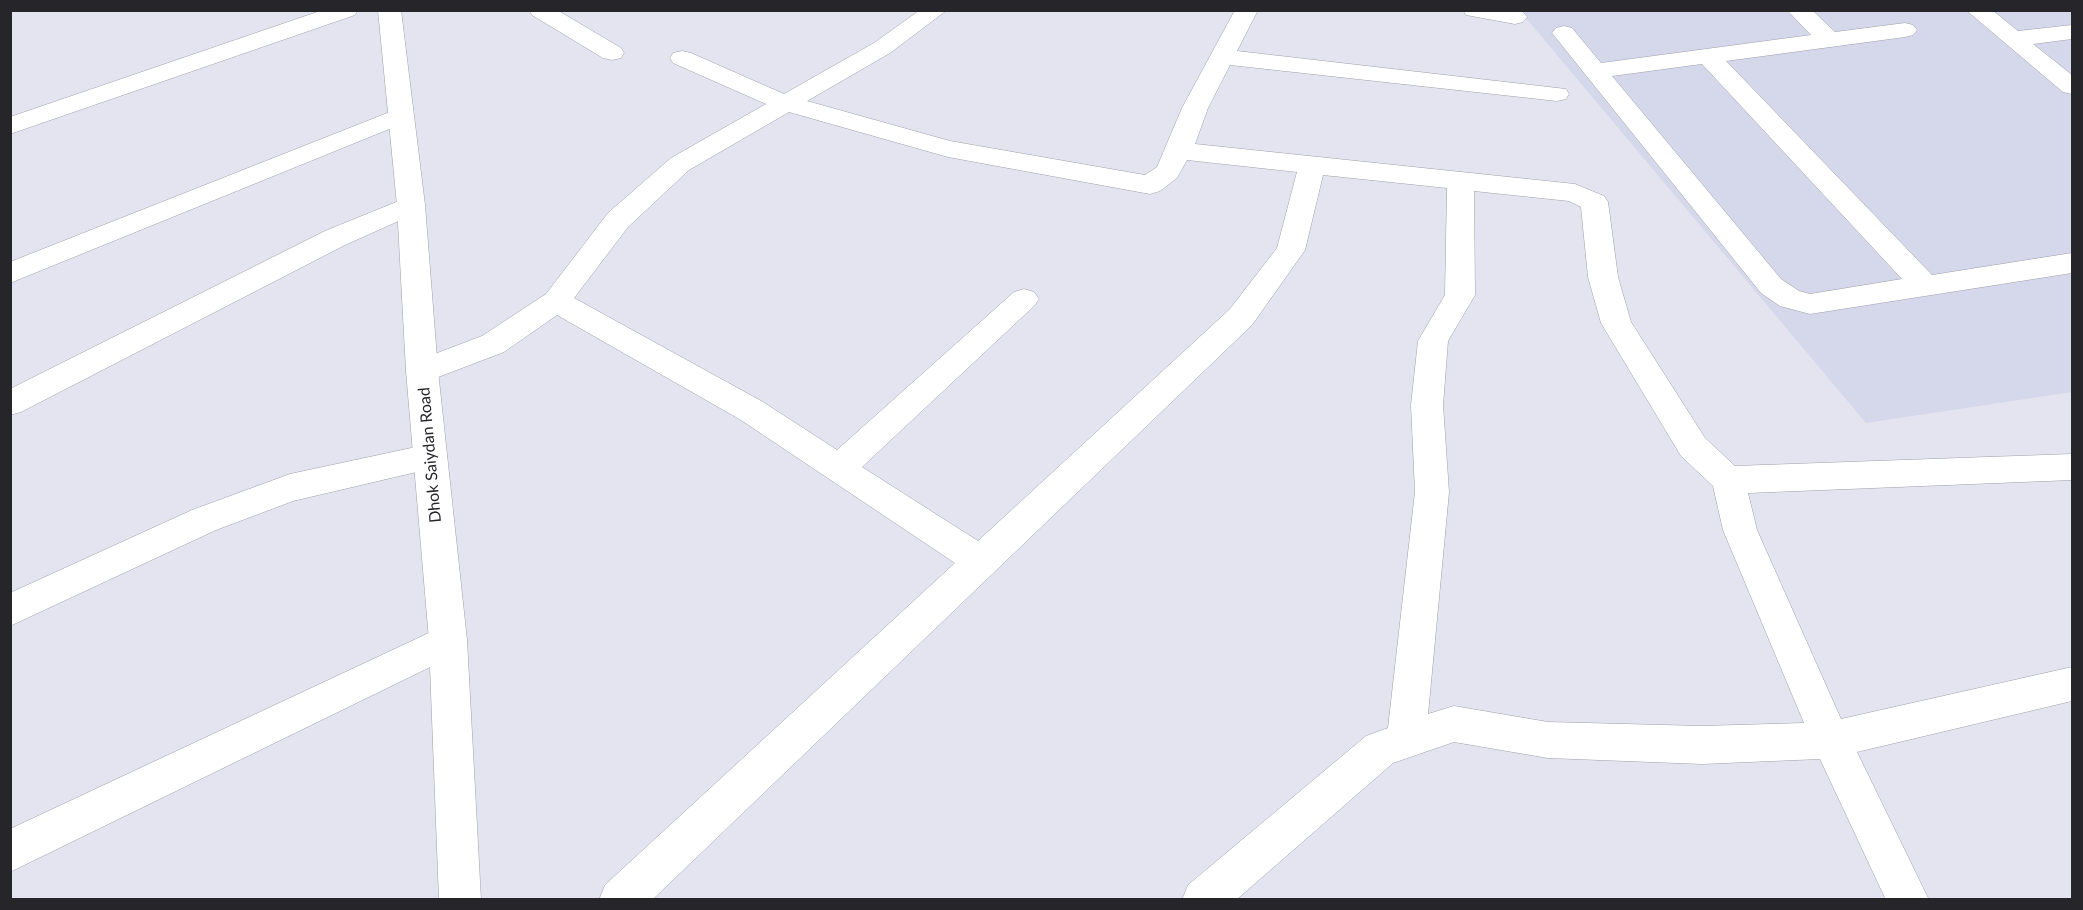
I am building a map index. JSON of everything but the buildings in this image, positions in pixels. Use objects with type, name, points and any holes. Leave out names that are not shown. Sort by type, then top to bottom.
[{"type":"street","points":[[10,126],[74,102],[346,10]]},
{"type":"street","points":[[540,10],[612,53]]},
{"type":"street","points":[[422,371],[493,344],[556,301],[618,219],[680,164],[882,48],[936,10]]},
{"type":"street","points":[[682,58],[785,103],[948,149],[1150,185],[1168,172],[1179,151],[1195,108],[1247,10]]},
{"type":"street","points":[[1474,10],[1515,17]]},
{"type":"street","points":[[1798,10],[1829,40]]},
{"type":"street","points":[[1977,10],[2073,87]]},
{"type":"street","name":"Dhok Saiydan Road","points":[[395,12],[400,116],[411,205],[422,371],[448,640],[460,900]]},
{"type":"street","points":[[1595,71],[1905,30]]},
{"type":"street","points":[[2013,39],[2073,32]]},
{"type":"street","points":[[1564,33],[1771,286],[1790,299],[1810,304],[2073,263]]},
{"type":"street","points":[[1708,56],[1925,286]]},
{"type":"street","points":[[1222,57],[1557,94]]},
{"type":"street","points":[[10,273],[400,116]]},
{"type":"street","points":[[1179,151],[1575,194],[1594,202],[1603,277],[1616,323],[1693,447],[1728,480],[1740,530],[1831,740],[1908,900]]},
{"type":"street","points":[[620,900],[1242,317],[1290,250],[1312,165]]},
{"type":"street","points":[[1406,741],[1432,492],[1428,395],[1433,341],[1460,295],[1461,181]]},
{"type":"street","points":[[10,403],[335,238],[411,205]]},
{"type":"street","points":[[839,468],[1024,299]]},
{"type":"street","points":[[556,301],[752,411],[981,562]]},
{"type":"street","points":[[10,610],[204,520],[290,488],[430,457]]},
{"type":"street","points":[[1728,480],[2073,467]]},
{"type":"street","points":[[10,851],[448,640]]},
{"type":"street","points":[[1203,900],[1380,749],[1454,724],[1548,740],[1702,745],[1831,740],[2073,684]]},
{"type":"shaded area","points":[[1520,11],[2072,11],[2072,392],[1866,423]]}]
